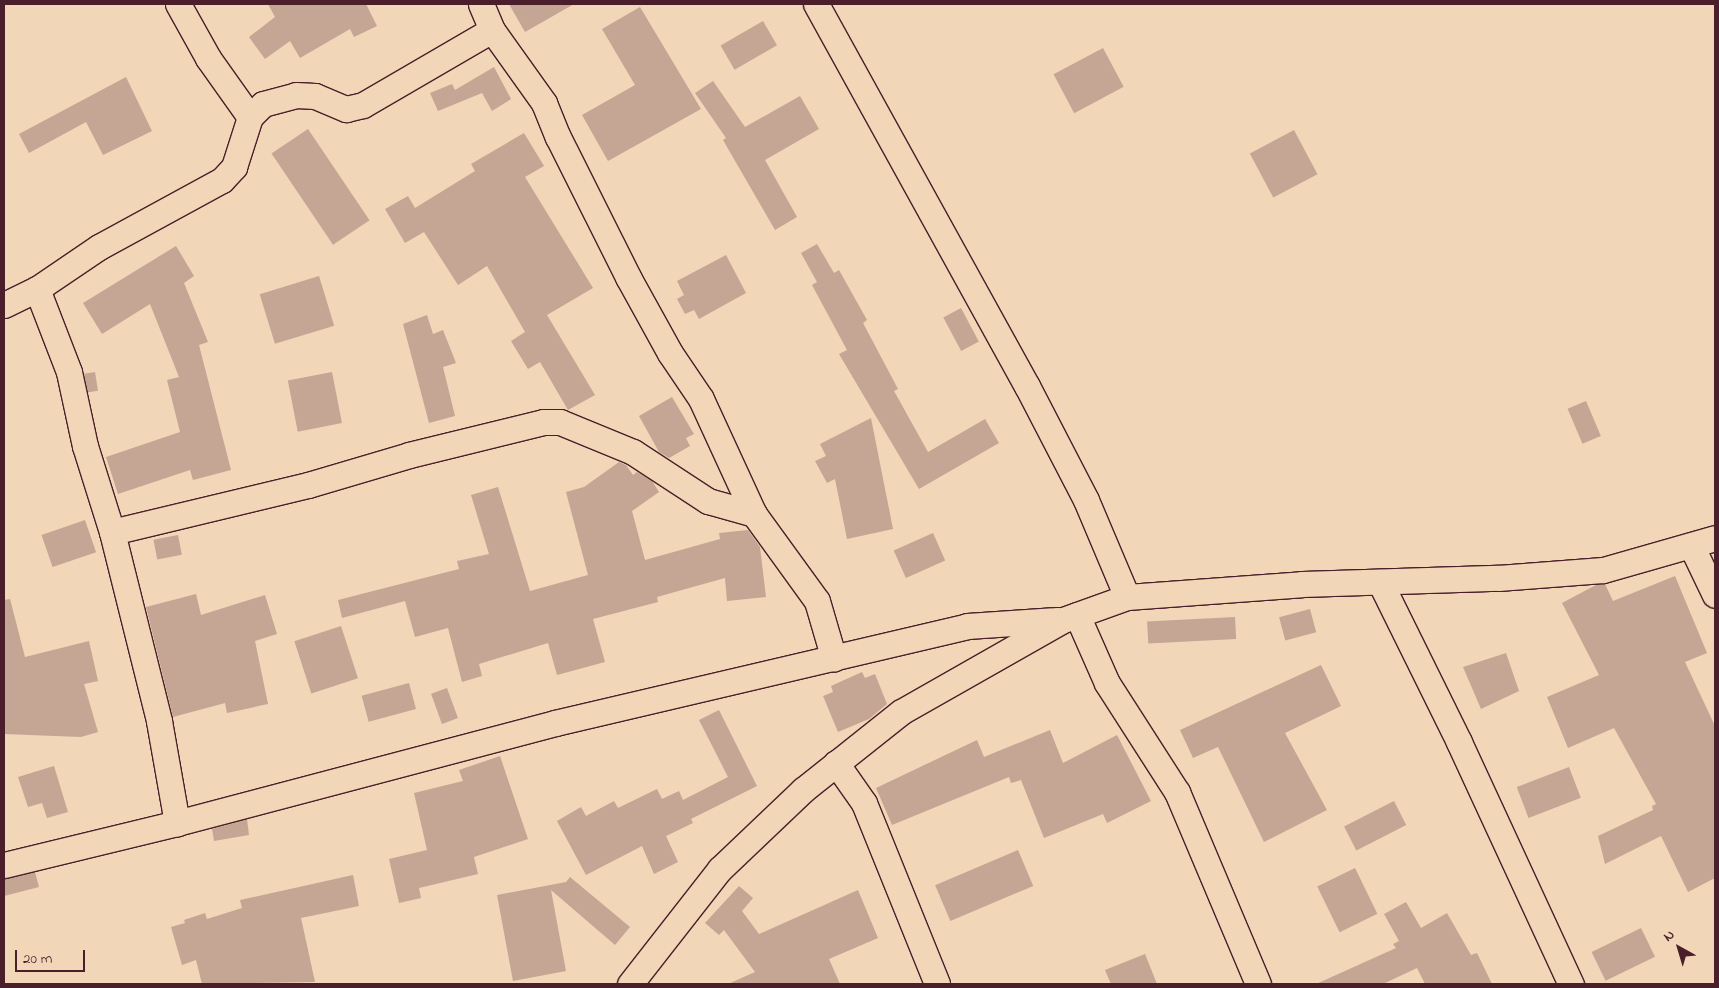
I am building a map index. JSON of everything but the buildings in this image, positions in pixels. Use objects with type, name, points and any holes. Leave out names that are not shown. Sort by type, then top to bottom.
[{"type":"street","points":[[178,4],[208,58],[250,116]]},
{"type":"street","points":[[481,4],[492,30],[544,103],[628,277],[670,353],[702,399],[754,514],[817,601],[834,658]]},
{"type":"street","points":[[816,4],[1036,404],[1086,500],[1126,598]]},
{"type":"street","points":[[4,305],[37,289],[99,247],[222,180],[234,167],[250,116],[263,104],[296,95],[314,96],[346,109],[362,105],[492,30]]},
{"type":"street","points":[[37,289],[69,372],[85,446],[112,532],[159,721],[178,823]]},
{"type":"street","points":[[112,532],[308,485],[543,422],[560,422],[633,452],[708,501],[754,514]]},
{"type":"street","points":[[634,982],[720,869],[803,790],[901,712],[976,668],[1070,618],[1126,598],[1380,582],[1534,576],[1603,570],[1692,547],[1715,538]]},
{"type":"street","points":[[1692,547],[1715,595]]},
{"type":"street","points":[[1380,582],[1459,742],[1571,984]]},
{"type":"street","points":[[4,865],[178,823],[555,723],[967,626],[1070,618]]},
{"type":"street","points":[[1070,618],[1107,683],[1177,792],[1258,984]]},
{"type":"street","points":[[967,626],[976,668]]},
{"type":"street","points":[[836,763],[864,804],[937,984]]}]
